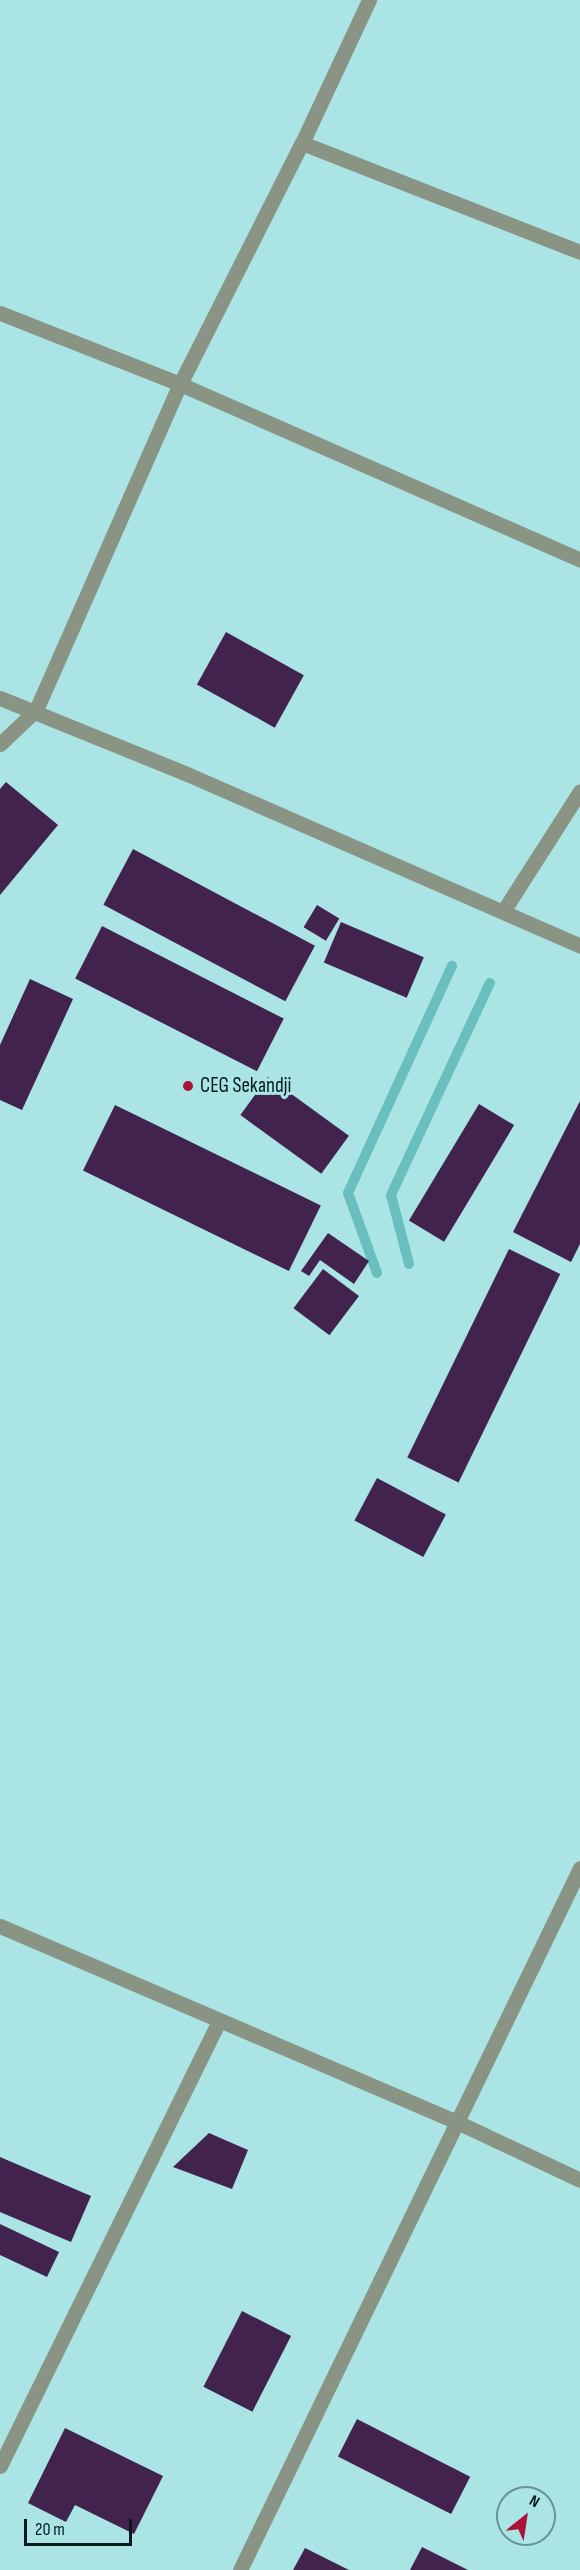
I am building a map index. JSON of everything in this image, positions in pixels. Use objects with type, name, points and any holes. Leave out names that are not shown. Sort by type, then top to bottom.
[{"type":"street","points":[[0,744],[36,710],[180,384],[302,143],[369,0]]},
{"type":"street","points":[[302,143],[580,252]]},
{"type":"street","points":[[0,313],[180,384],[580,560]]},
{"type":"street","points":[[0,698],[36,710],[504,910],[580,946]]},
{"type":"street","points":[[504,910],[580,791]]},
{"type":"street","points":[[240,2570],[580,1868]]},
{"type":"street","points":[[0,1926],[457,2122],[580,2180]]},
{"type":"street","points":[[0,2466],[219,2020]]},
{"type":"building","points":[[226,632],[304,675],[275,728],[197,684]]},
{"type":"building","points":[[6,782],[58,825],[0,895],[0,789]]},
{"type":"building","points":[[133,849],[315,946],[285,1001],[103,905]]},
{"type":"building","points":[[317,905],[339,918],[326,941],[304,927]]},
{"type":"building","points":[[341,922],[424,957],[407,998],[324,963]]},
{"type":"building","points":[[102,926],[284,1019],[257,1071],[75,979]]},
{"type":"building","points":[[30,979],[73,999],[22,1110],[0,1100],[0,1045]]},
{"type":"building","points":[[268,1077],[349,1136],[321,1174],[240,1115]]},
{"type":"building","points":[[580,1101],[580,1244],[571,1262],[513,1232]]},
{"type":"building","points":[[479,1104],[514,1125],[444,1242],[409,1221]]},
{"type":"building","points":[[115,1105],[321,1205],[289,1271],[83,1171]]},
{"type":"building","points":[[328,1233],[369,1261],[354,1284],[320,1260],[309,1276],[301,1271]]},
{"type":"building","points":[[509,1249],[560,1274],[459,1483],[407,1458]]},
{"type":"building","points":[[323,1269],[359,1296],[329,1335],[294,1308]]},
{"type":"building","points":[[377,1478],[446,1515],[423,1557],[354,1520]]},
{"type":"building","points":[[209,2133],[248,2150],[232,2189],[173,2167]]},
{"type":"building","points":[[0,2157],[91,2196],[71,2242],[0,2212]]},
{"type":"building","points":[[0,2224],[59,2252],[47,2277],[0,2255]]},
{"type":"building","points":[[242,2311],[291,2336],[252,2412],[203,2387]]},
{"type":"building","points":[[357,2419],[470,2477],[451,2514],[338,2456]]},
{"type":"building","points":[[65,2428],[163,2476],[134,2534],[75,2505],[66,2522],[28,2503]]},
{"type":"building","points":[[422,2547],[468,2570],[410,2570]]},
{"type":"building","points":[[305,2548],[349,2570],[293,2570]]},
{"type":"waterway","points":[[377,1273],[348,1193],[452,966]]},
{"type":"waterway","points":[[409,1264],[391,1195],[490,983]]},
{"type":"place","name":"CEG Sekandji","points":[[188,1086]]}]
